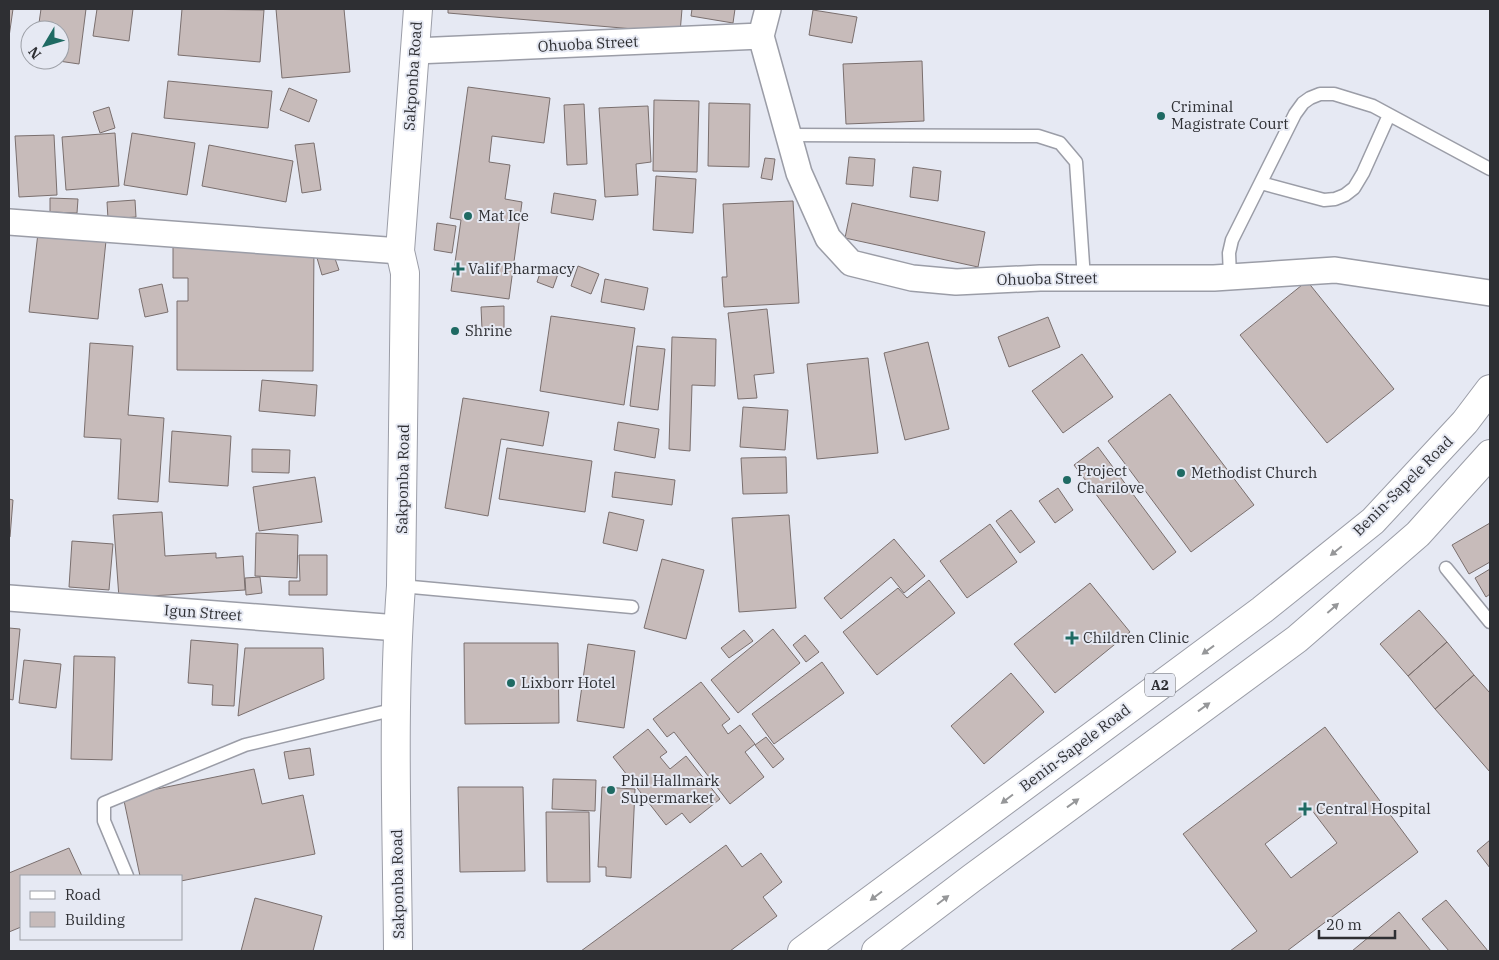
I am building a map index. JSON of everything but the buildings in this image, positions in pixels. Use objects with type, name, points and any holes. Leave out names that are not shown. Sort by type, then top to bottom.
[{"type":"main road","name":"Sakponba Road","points":[[398,951],[396,709],[398,628],[402,586],[405,273],[400,252],[418,9]]},
{"type":"main road","name":"Benin-Sapele Road","points":[[802,951],[1262,610],[1372,522],[1466,422],[1490,390]]},
{"type":"main road","points":[[876,951],[980,872],[1297,639],[1418,534],[1490,454]]},
{"type":"street","name":"Ohuoba Street","points":[[768,9],[761,36],[799,173],[828,238],[851,263],[912,278],[956,282],[1040,278],[1230,276],[1335,270],[1490,293]]},
{"type":"street","name":"Ohuoba Street","points":[[415,51],[761,36]]},
{"type":"street","points":[[9,222],[400,252]]},
{"type":"street","name":"Igun Street","points":[[9,598],[398,628]]},
{"type":"lane","points":[[1230,276],[1229,254],[1232,240],[1295,114],[1302,103],[1310,98],[1320,94],[1334,94],[1373,106],[1490,169]]},
{"type":"lane","points":[[1261,183],[1324,200],[1335,199],[1345,195],[1354,188],[1363,173],[1389,115]]},
{"type":"lane","points":[[788,135],[1038,136],[1060,143],[1076,162],[1084,279]]},
{"type":"lane","points":[[1446,568],[1490,622]]},
{"type":"lane","points":[[402,586],[632,607]]},
{"type":"lane","points":[[127,875],[104,821],[104,803],[245,745],[396,709]]},
{"type":"place","name":"Criminal Magistrate Court","points":[[1161,116]]},
{"type":"place","name":"Mat Ice","points":[[468,216]]},
{"type":"place","name":"Valif Pharmacy","points":[[458,269]]},
{"type":"place","name":"Shrine","points":[[455,331]]},
{"type":"place","name":"Methodist Church","points":[[1181,473]]},
{"type":"place","name":"Project Charilove","points":[[1067,480]]},
{"type":"place","name":"Children Clinic","points":[[1072,638]]},
{"type":"place","name":"Lixborr Hotel","points":[[511,683]]},
{"type":"place","name":"Phil Hallmark Supermarket","points":[[611,790]]},
{"type":"place","name":"Central Hospital","points":[[1305,809]]}]
